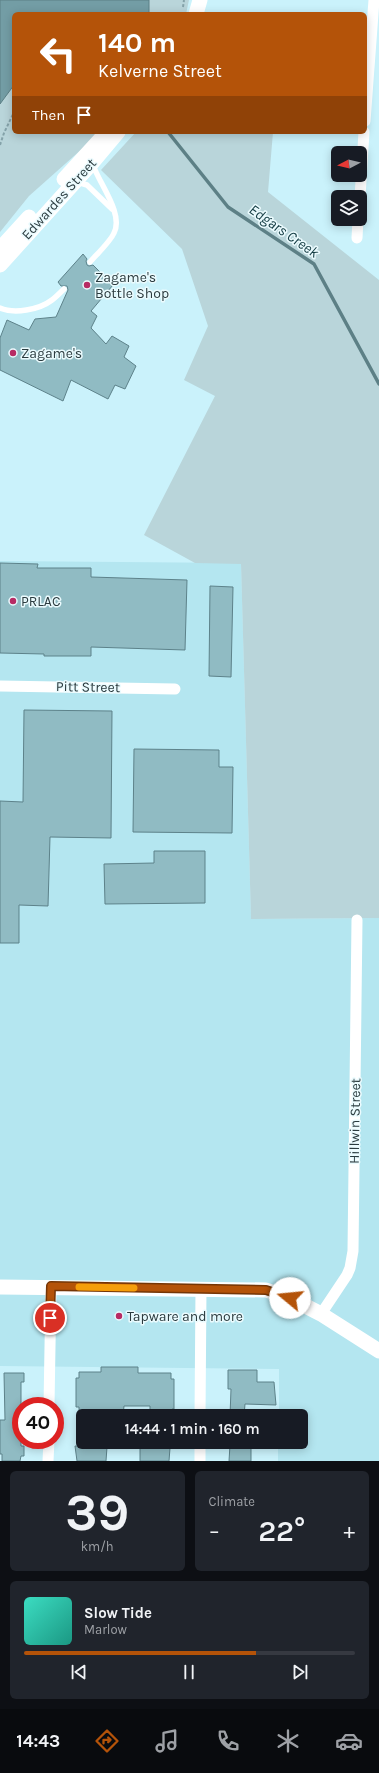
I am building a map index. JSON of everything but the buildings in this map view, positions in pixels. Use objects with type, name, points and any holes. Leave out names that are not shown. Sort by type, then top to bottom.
[{"type":"street","points":[[197,12],[200,0]]},
{"type":"street","points":[[367,94],[374,0]]},
{"type":"street","name":"Edwardes Street","points":[[0,265],[105,134]]},
{"type":"street","name":"Edwardes Street","points":[[0,249],[74,173],[92,164],[116,134]]},
{"type":"street","points":[[360,190],[364,134]]},
{"type":"street","points":[[357,238],[358,226]]},
{"type":"street","name":"Pitt Street","points":[[0,686],[175,689]]},
{"type":"street","name":"Hillwin Street","points":[[322,1314],[349,1272],[353,1251],[357,920]]},
{"type":"street","points":[[0,1287],[51,1286],[266,1290],[290,1298],[322,1314],[379,1351]]},
{"type":"street","points":[[49,1397],[51,1286]]},
{"type":"street","points":[[200,1409],[201,1289]]},
{"type":"street","points":[[48,1449],[48,1461]]},
{"type":"street","points":[[200,1449],[200,1461]]},
{"type":"lane","points":[[90,262],[114,234],[116,228],[116,214],[92,164]]},
{"type":"lane","points":[[74,173],[116,214]]},
{"type":"lane","points":[[1,308],[13,311],[33,308],[51,301],[64,289]]},
{"type":"path","points":[[0,145],[12,116]]},
{"type":"shaded area","points":[[0,0],[189,0],[186,12],[12,12],[12,134],[96,134],[83,148],[29,196],[0,232]]},
{"type":"shaded area","points":[[0,0],[149,0],[149,12],[12,12],[12,88],[0,104]]},
{"type":"shaded area","points":[[134,134],[273,134],[268,192],[379,280],[379,918],[251,919],[241,564],[195,563],[144,535],[215,396],[184,380],[208,326],[182,249],[101,170]]},
{"type":"shaded area","points":[[0,561],[241,563],[251,919],[379,918],[379,1461],[278,1461],[278,1449],[308,1449],[308,1409],[279,1409],[279,1369],[0,1366]]},
{"type":"waterway","name":"Edgars Creek","points":[[170,134],[228,207],[314,264],[379,384]]},
{"type":"slow traffic","points":[[79,1287],[134,1288]]},
{"type":"place","name":"Zagame's Bottle Shop","points":[[87,285]]},
{"type":"place","name":"Zagame's","points":[[13,353]]},
{"type":"place","name":"PRLAC","points":[[13,601]]},
{"type":"place","name":"Tapware and more","points":[[119,1316]]},
{"type":"route","points":[[50,1318],[51,1286],[266,1290],[290,1298]]}]
